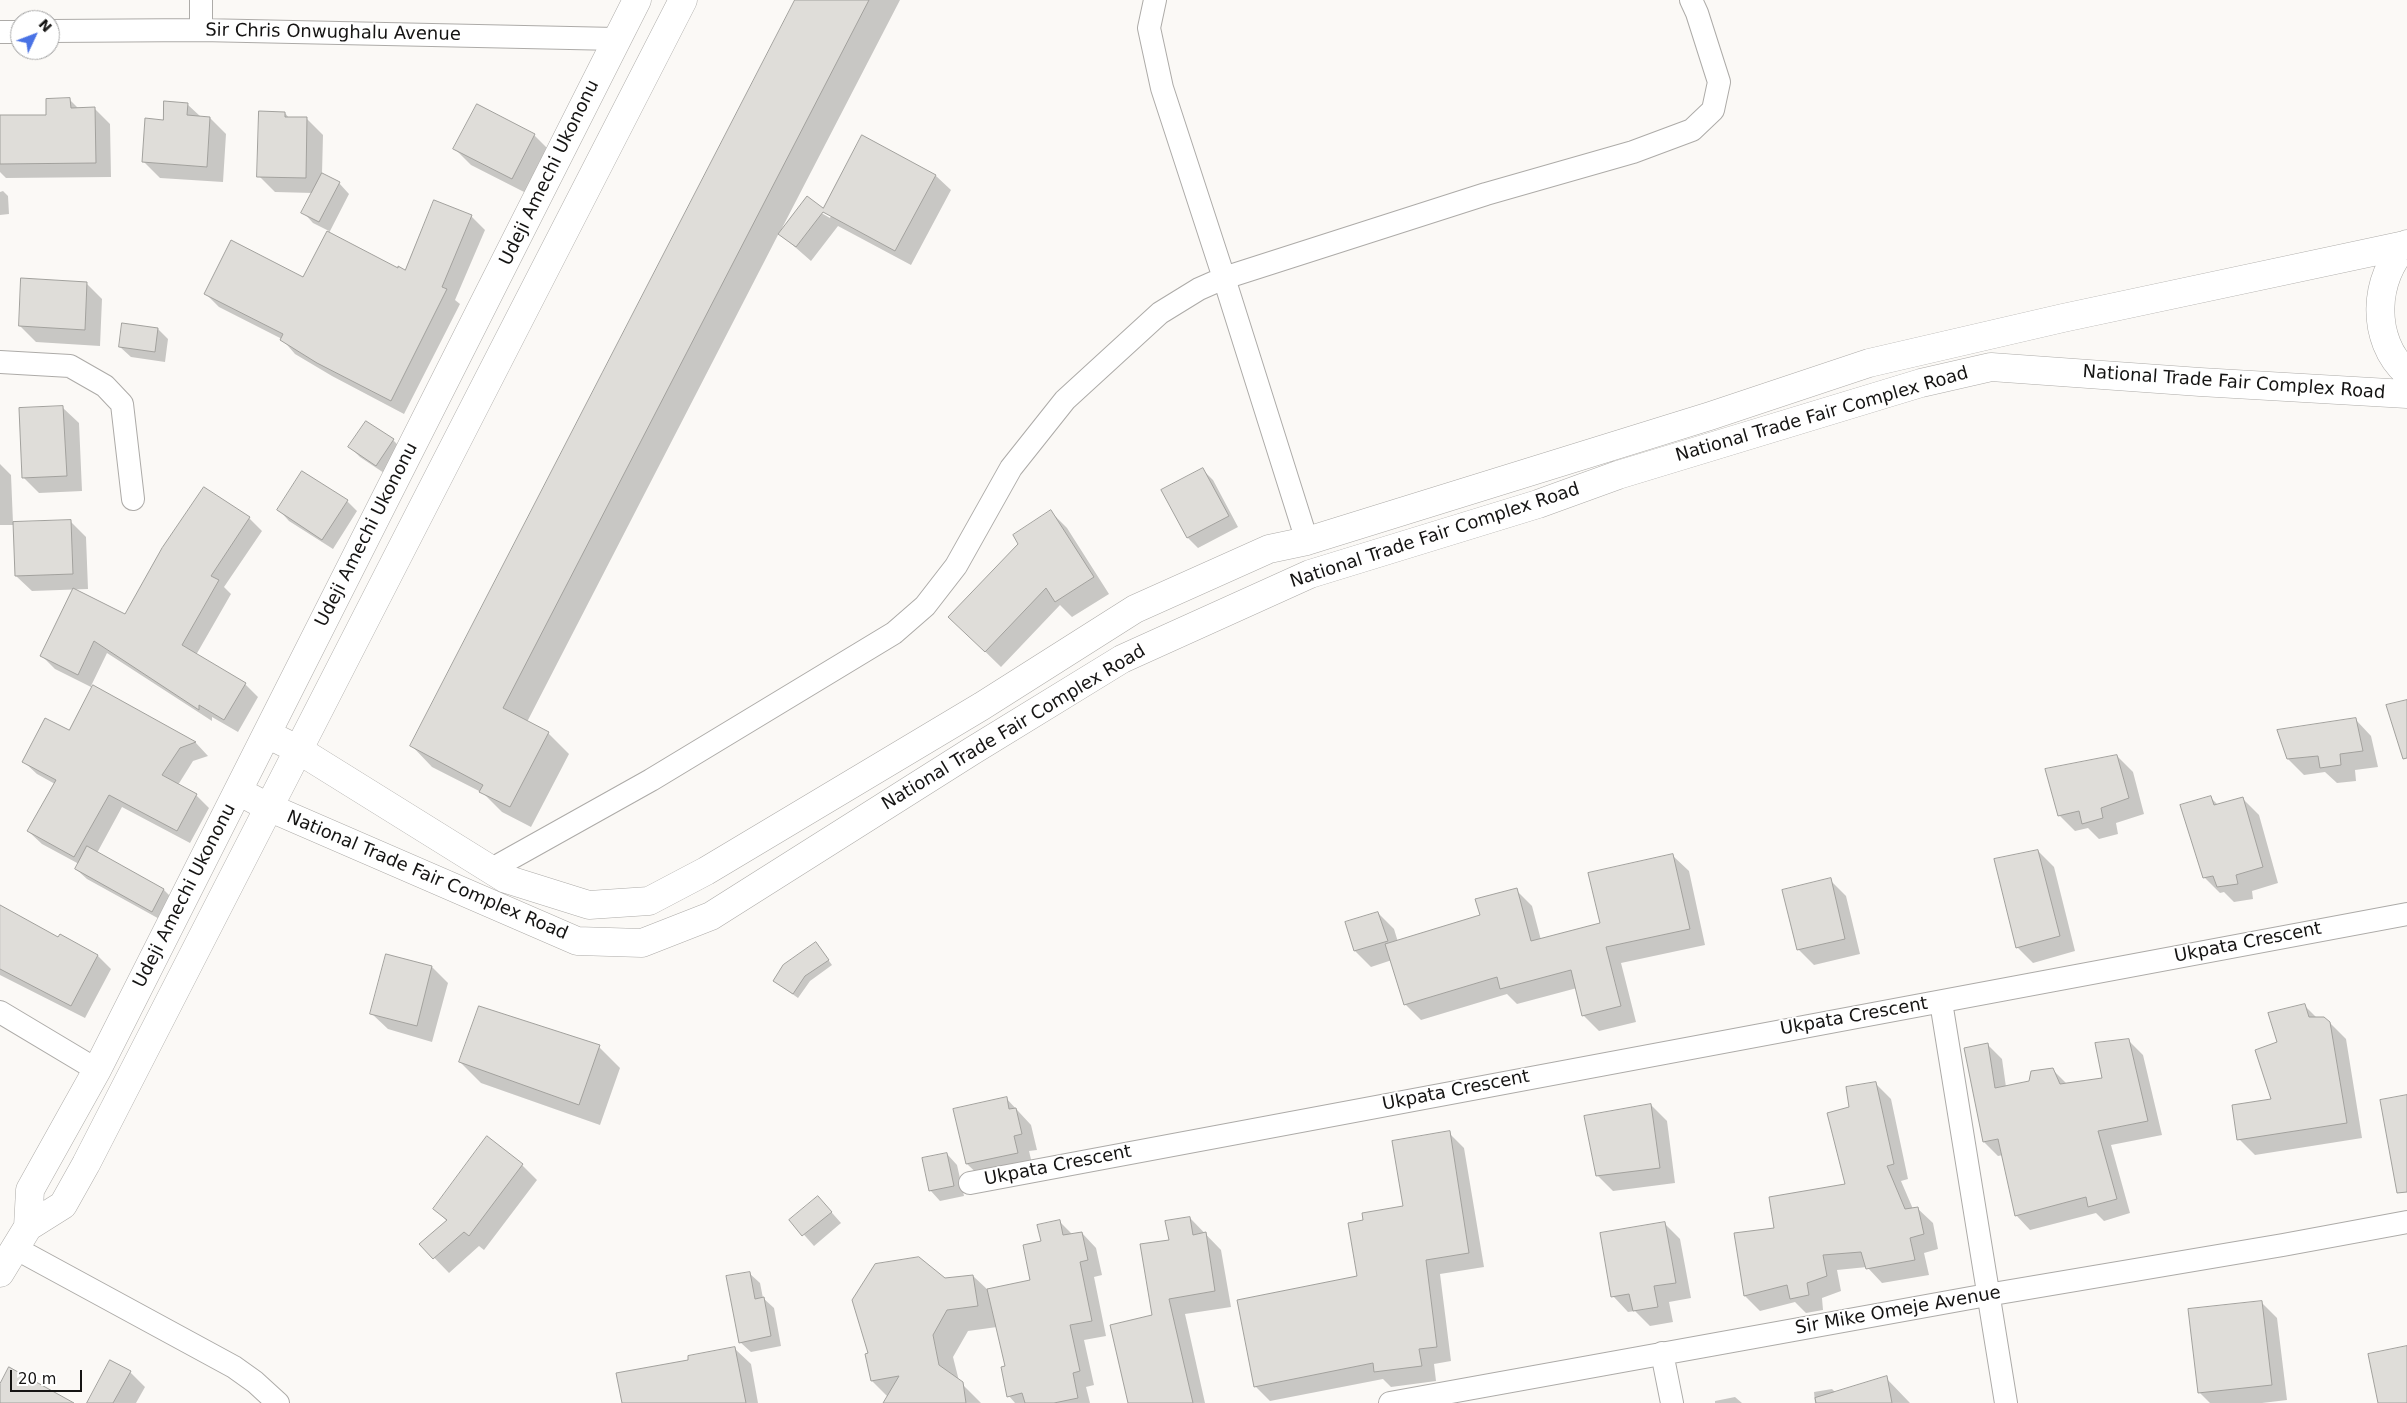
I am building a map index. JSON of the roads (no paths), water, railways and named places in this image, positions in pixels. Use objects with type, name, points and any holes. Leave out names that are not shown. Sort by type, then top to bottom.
[{"type":"main road","name":"Udeji Amechi Ukononu","points":[[22,1238],[30,1190],[97,1070],[637,0]]},
{"type":"main road","name":"Udeji Amechi Ukononu","points":[[22,1238],[63,1205],[86,1164],[297,750],[515,333],[683,0]]},
{"type":"main road","name":"National Trade Fair Complex Road","points":[[267,734],[297,750],[506,879],[589,905],[649,901],[723,861],[973,711],[1135,609],[1269,549],[1307,541],[1701,419],[1869,362],[2406,244]]},
{"type":"main road","points":[[2406,244],[2391,264],[2382,285],[2380,308],[2382,331],[2391,352],[2407,373]]},
{"type":"main road","name":"National Trade Fair Complex Road","points":[[238,791],[268,807],[577,941],[642,943],[711,916],[972,751],[1122,659],[1310,574],[1538,504],[1618,475],[1921,384],[1991,367],[2407,394]]},
{"type":"main road","points":[[0,1273],[22,1238]]},
{"type":"street","points":[[201,0],[202,30]]},
{"type":"street","points":[[1155,0],[1149,28],[1162,88],[1307,541]]},
{"type":"street","points":[[490,870],[659,775],[894,633],[925,606],[956,566],[1011,468],[1065,400],[1160,313],[1199,288],[1224,278],[1486,194],[1633,152],[1692,130],[1712,110],[1719,82],[1691,0]]},
{"type":"street","name":"Sir Chris Onwughalu Avenue","points":[[60,31],[202,30],[616,39]]},
{"type":"street","points":[[0,362],[70,366],[105,386],[122,404],[133,500]]},
{"type":"street","name":"Ukpata Crescent","points":[[970,1183],[2407,914]]},
{"type":"street","name":"Ukpata Crescent","points":[[1942,1002],[1987,1295],[2006,1403]]},
{"type":"street","points":[[0,1012],[97,1070]]},
{"type":"street","name":"Sir Mike Omeje Avenue","points":[[1390,1403],[1987,1295],[2407,1222]]},
{"type":"street","points":[[22,1238],[234,1367],[255,1382],[278,1403]]},
{"type":"street","points":[[1662,1353],[1672,1403]]}]
